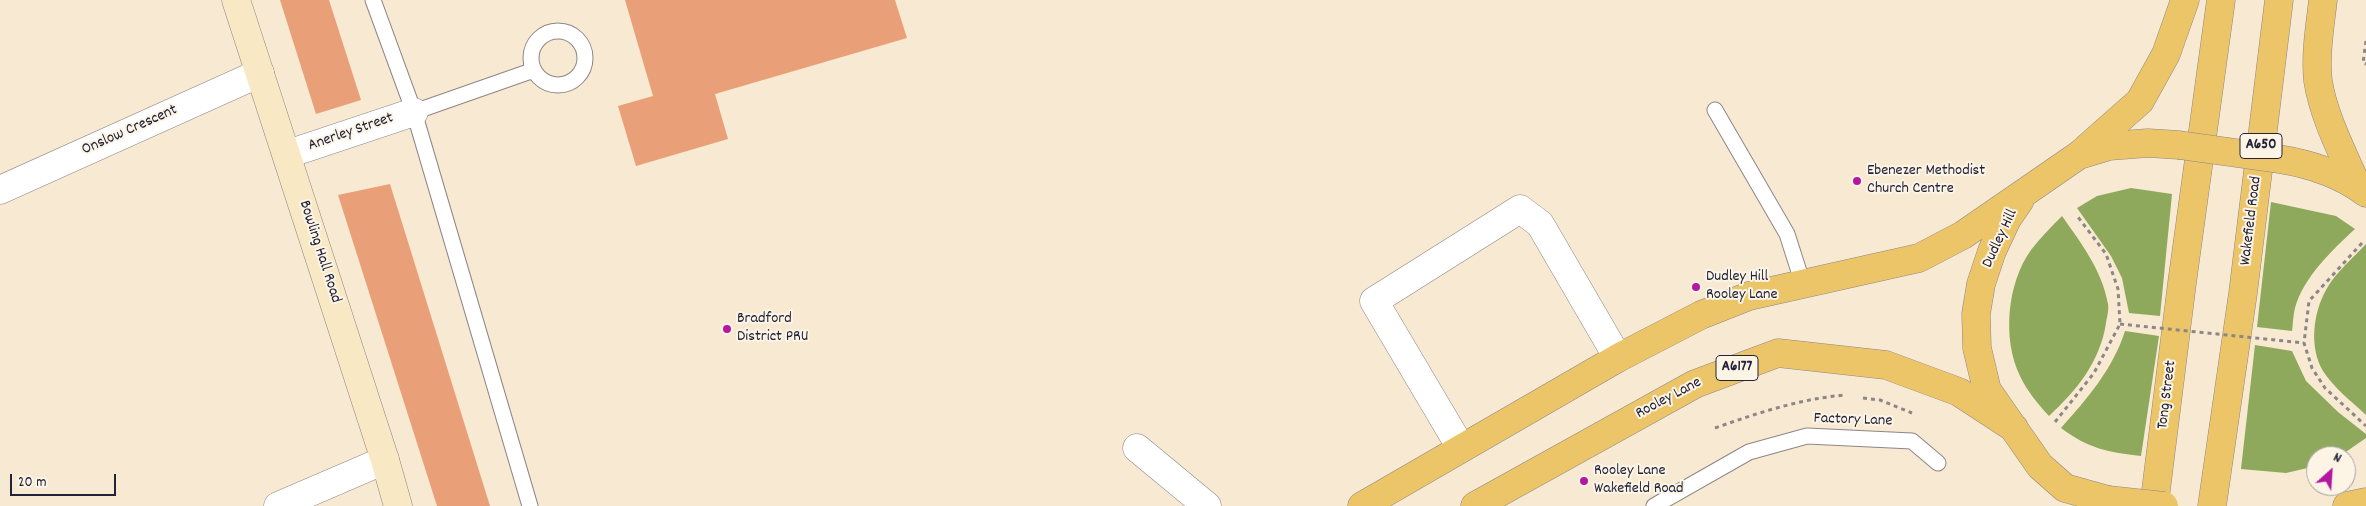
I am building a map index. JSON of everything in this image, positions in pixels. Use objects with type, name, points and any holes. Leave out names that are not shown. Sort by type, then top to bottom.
[{"type":"main road","points":[[2079,155],[2140,102],[2166,54],[2184,0]]},
{"type":"main road","name":"Tong Street","points":[[2154,506],[2182,283],[2221,0]]},
{"type":"main road","name":"Wakefield Road","points":[[2212,506],[2244,293],[2279,0]]},
{"type":"main road","points":[[2323,0],[2318,50],[2318,80],[2326,113],[2362,190]]},
{"type":"main road","name":"Dudley Hill","points":[[2164,506],[2070,497],[2040,466],[1987,390],[1977,348],[1976,314],[1981,284],[1992,251],[2007,219],[2027,190],[2079,155],[2109,146],[2148,143],[2179,145],[2279,159],[2312,166],[2362,190]]},
{"type":"main road","points":[[1362,506],[1618,358],[1701,315],[1749,296],[1919,258],[1964,235],[2027,190]]},
{"type":"main road","name":"Rooley Lane","points":[[1475,506],[1695,384],[1778,353],[1886,365],[1959,392],[2014,428]]},
{"type":"main road","points":[[2347,506],[2366,502]]},
{"type":"main road","points":[[2364,506],[2366,502]]},
{"type":"street","name":"Bowling Hall Road","points":[[236,0],[288,154],[398,506]]},
{"type":"street","name":"Onslow Crescent","points":[[0,190],[260,73]]},
{"type":"street","name":"Anerley Street","points":[[288,154],[414,112]]},
{"type":"street","points":[[1461,448],[1374,302],[1520,209],[1540,224],[1618,358]]},
{"type":"street","points":[[1137,448],[1207,506]]},
{"type":"street","points":[[278,506],[385,460]]},
{"type":"lane","points":[[374,0],[414,112],[530,506]]},
{"type":"lane","points":[[414,112],[534,70]]},
{"type":"lane","points":[[1715,110],[1787,234],[1803,284]]},
{"type":"lane","name":"Factory Lane","points":[[1654,506],[1749,452],[1807,436],[1912,441],[1938,463]]},
{"type":"path","points":[[2366,41],[2363,63],[2366,64]]},
{"type":"path","points":[[2055,422],[2094,373],[2120,324],[2118,289],[2106,254],[2078,217]]},
{"type":"path","points":[[2362,243],[2309,300],[2304,343],[2312,368],[2325,388],[2366,426]]},
{"type":"path","points":[[2120,324],[2304,343]]},
{"type":"green space","points":[[2131,188],[2172,194],[2160,316],[2129,313],[2122,278],[2111,256],[2077,208],[2097,196]]},
{"type":"green space","points":[[2271,202],[2336,216],[2355,229],[2328,255],[2305,286],[2295,308],[2292,331],[2257,327]]},
{"type":"green space","points":[[2062,216],[2096,268],[2105,292],[2108,309],[2103,337],[2093,363],[2069,396],[2049,416],[2026,387],[2014,361],[2009,329],[2010,312],[2012,295],[2023,263],[2034,246]]},
{"type":"green space","points":[[2366,244],[2366,415],[2337,389],[2323,371],[2316,352],[2314,330],[2318,309],[2326,290],[2339,272]]},
{"type":"green space","points":[[2125,331],[2159,336],[2141,456],[2119,453],[2090,445],[2061,428],[2090,395],[2106,371],[2114,358]]},
{"type":"green space","points":[[2255,345],[2292,351],[2306,381],[2338,412],[2366,434],[2366,438],[2354,446],[2306,446],[2306,468],[2286,473],[2241,469]]},
{"type":"building","points":[[280,0],[329,0],[361,100],[316,114]]},
{"type":"building","points":[[625,0],[895,0],[907,38],[715,94],[728,139],[636,166],[618,106],[653,96]]},
{"type":"building","points":[[390,184],[490,506],[437,506],[338,195]]},
{"type":"place","name":"Ebenezer Methodist Church Centre","points":[[1857,181]]},
{"type":"place","name":"Dudley Hill Rooley Lane","points":[[1696,287]]},
{"type":"place","name":"Bradford District PRU","points":[[727,329]]},
{"type":"place","name":"Rooley Lane Wakefield Road","points":[[1584,481]]}]
